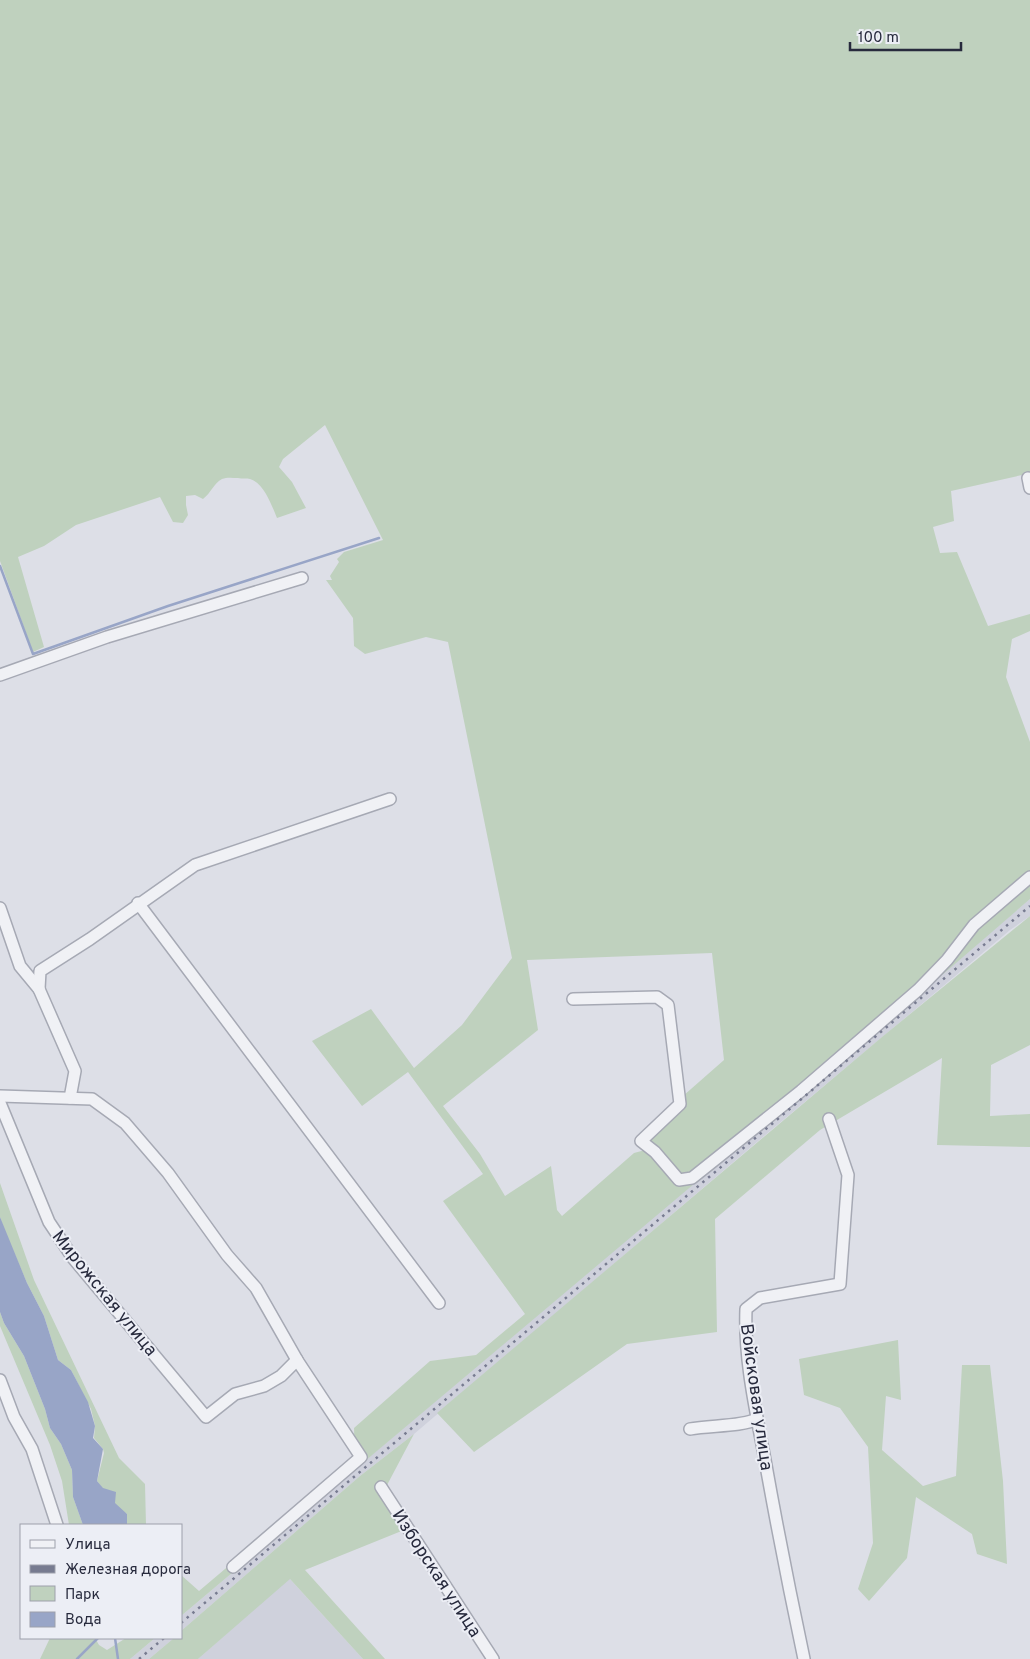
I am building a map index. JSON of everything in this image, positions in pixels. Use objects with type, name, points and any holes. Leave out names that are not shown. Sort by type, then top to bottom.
[{"type":"street","points":[[0,674],[107,637],[302,578]]},
{"type":"street","points":[[39,989],[40,971],[90,939],[138,903],[195,865],[390,799]]},
{"type":"street","points":[[573,999],[657,997],[668,1005],[680,1104],[641,1141],[647,1145],[679,1180],[692,1178],[801,1091],[918,990],[947,960],[974,925],[1030,877]]},
{"type":"street","points":[[138,903],[439,1303]]},
{"type":"street","points":[[0,908],[20,966],[39,989],[75,1072],[70,1098]]},
{"type":"street","points":[[0,1096],[92,1099],[125,1123],[168,1173],[227,1255],[256,1288],[297,1360],[361,1457],[233,1567]]},
{"type":"street","name":"Мирожская улица","points":[[0,1102],[49,1222],[73,1258],[206,1417],[235,1394],[264,1386],[281,1376],[297,1360]]},
{"type":"street","name":"Войсковая улица","points":[[804,1659],[788,1588],[757,1419],[745,1334],[746,1309],[760,1298],[840,1284],[848,1175],[829,1119]]},
{"type":"street","points":[[0,1380],[14,1417],[32,1450],[57,1524]]},
{"type":"street","points":[[690,1428],[735,1422],[745,1423],[757,1419]]},
{"type":"street","name":"Изборская улица","points":[[381,1487],[493,1659]]},
{"type":"shaded area","points":[[1030,899],[1030,916],[1010,930],[757,1142],[414,1434],[360,1476],[182,1630],[182,1615]]},
{"type":"shaded area","points":[[289,1578],[363,1659],[198,1659]]},
{"type":"shaded area","points":[[154,1639],[173,1639],[149,1659],[130,1659]]},
{"type":"green space","points":[[0,0],[1030,0],[1030,485],[1022,475],[951,491],[954,521],[933,527],[940,553],[957,552],[988,626],[1030,614],[1030,631],[1012,639],[1006,677],[1030,742],[1030,872],[977,926],[1030,880],[1030,899],[941,976],[182,1615],[182,1576],[199,1591],[355,1459],[354,1428],[430,1361],[476,1355],[525,1314],[443,1201],[483,1174],[408,1072],[362,1106],[312,1041],[371,1009],[414,1068],[462,1025],[512,958],[448,642],[426,637],[365,654],[354,646],[353,618],[326,580],[332,580],[330,576],[339,562],[337,559],[344,552],[383,540],[325,425],[283,459],[279,467],[292,482],[306,508],[277,518],[267,496],[255,481],[226,478],[217,483],[203,499],[195,495],[186,496],[188,515],[183,523],[173,522],[160,497],[76,525],[44,546],[18,557],[44,647],[33,652],[0,561]],"holes":[[[976,928],[941,976],[935,969]],[[712,953],[724,1060],[683,1096],[647,1140],[649,1149],[634,1153],[562,1216],[557,1210],[551,1166],[505,1196],[480,1154],[443,1106],[538,1030],[527,960]]]},
{"type":"green space","points":[[1030,916],[1030,1045],[991,1065],[990,1116],[1030,1114],[1030,1147],[937,1145],[942,1058],[820,1130],[715,1219],[717,1332],[627,1344],[474,1452],[437,1413],[882,1037]]},
{"type":"green space","points":[[0,1183],[34,1280],[119,1458],[145,1484],[146,1524],[127,1524],[127,1514],[119,1509],[97,1481],[104,1453],[94,1438],[95,1426],[91,1409],[71,1370],[58,1360],[44,1316],[27,1283],[0,1217]]},
{"type":"green space","points":[[0,1312],[4,1323],[24,1356],[45,1409],[50,1428],[61,1444],[72,1470],[73,1497],[83,1524],[69,1524],[62,1481],[50,1445],[0,1326]]},
{"type":"green space","points":[[898,1340],[901,1400],[886,1396],[882,1450],[923,1486],[956,1476],[962,1365],[990,1365],[1003,1481],[1007,1564],[977,1554],[972,1534],[916,1497],[907,1558],[869,1601],[858,1589],[873,1543],[868,1447],[840,1408],[804,1395],[799,1359]]},
{"type":"green space","points":[[414,1434],[386,1487],[404,1530],[305,1570],[385,1659],[363,1659],[290,1579],[198,1659],[149,1659],[173,1639],[182,1639],[182,1630],[360,1476]]},
{"type":"green space","points":[[50,1639],[96,1639],[99,1645],[107,1650],[124,1639],[154,1639],[130,1659],[40,1659]]},
{"type":"water","points":[[0,1217],[27,1283],[44,1316],[58,1360],[71,1370],[88,1402],[95,1426],[93,1438],[103,1449],[97,1481],[103,1488],[116,1492],[115,1503],[127,1514],[127,1524],[83,1524],[73,1497],[72,1470],[61,1444],[50,1428],[45,1409],[24,1356],[4,1323],[0,1312]]},
{"type":"waterway","points":[[0,566],[33,654],[168,606],[379,538]]},
{"type":"waterway","points":[[77,1659],[97,1639]]},
{"type":"waterway","points":[[115,1639],[118,1659]]},
{"type":"railway","points":[[182,1622],[1030,906]]},
{"type":"railway","points":[[139,1659],[163,1639]]}]
